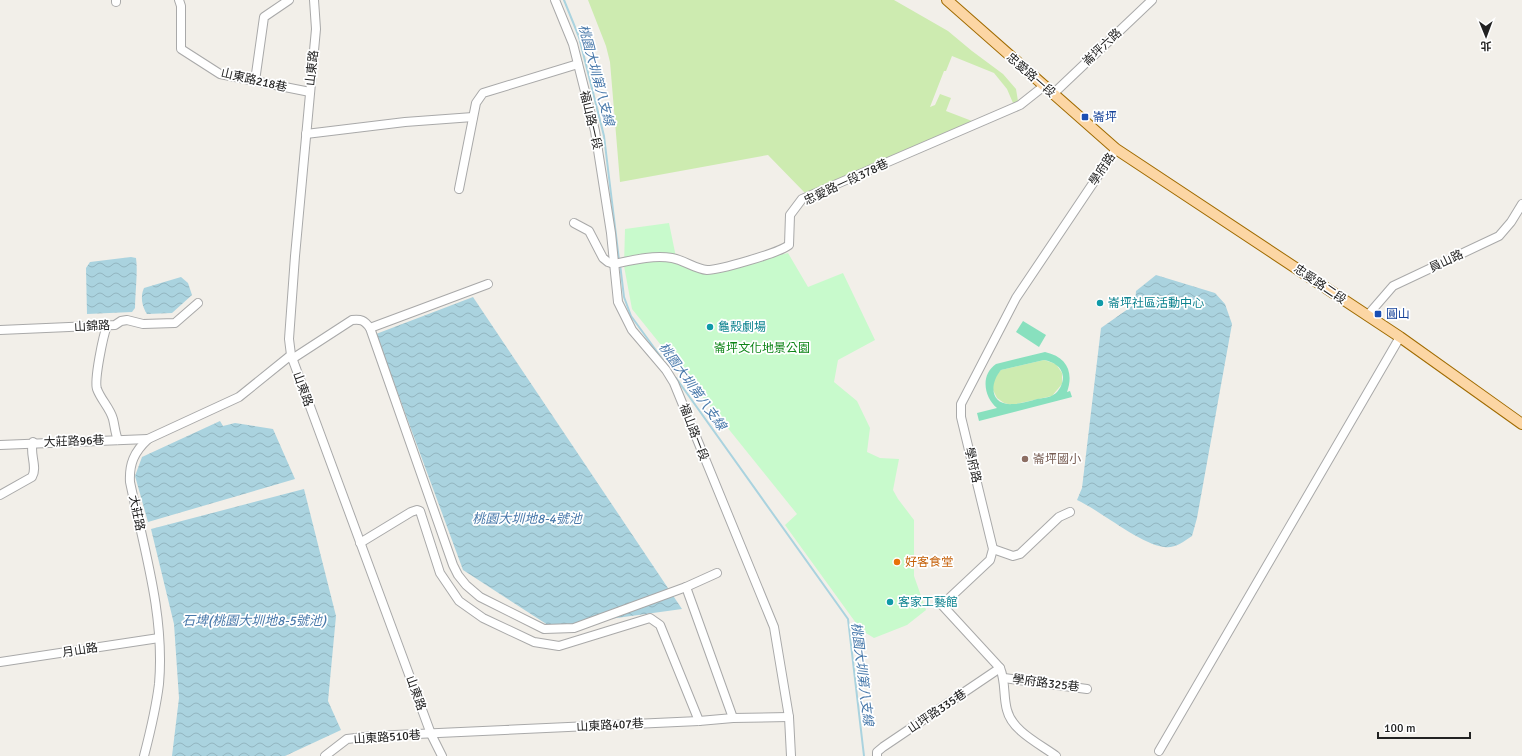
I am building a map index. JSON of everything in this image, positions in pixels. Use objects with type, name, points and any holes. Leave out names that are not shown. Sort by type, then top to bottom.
[{"type":"main road","name":"忠愛路一段","points":[[947,0],[1116,149]]},
{"type":"main road","name":"忠愛路二段","points":[[1116,149],[1400,337],[1522,424]]},
{"type":"street","name":"山東路218巷","points":[[180,0],[181,49],[220,74],[310,92]]},
{"type":"street","points":[[255,81],[264,16],[289,0]]},
{"type":"street","name":"山東路","points":[[314,0],[316,29],[292,294],[290,339],[291,357],[431,734],[442,756]]},
{"type":"street","name":"福山路一段","points":[[555,0],[573,44],[595,131],[611,233],[618,263],[618,302],[632,330],[661,364],[674,383],[774,627],[789,717],[791,756]]},
{"type":"street","name":"崙坪六路","points":[[1053,94],[1152,0]]},
{"type":"street","points":[[458,189],[476,103],[483,92],[578,64]]},
{"type":"street","name":"忠愛路一段378巷","points":[[618,263],[657,257],[673,258],[707,270],[764,257],[783,250],[789,245],[790,215],[802,199],[1020,105],[1044,86]]},
{"type":"street","points":[[306,134],[404,122],[473,117]]},
{"type":"street","name":"學府路","points":[[993,549],[961,418],[961,404],[1016,298],[1116,149]]},
{"type":"street","name":"員山路","points":[[1367,316],[1393,286],[1499,236],[1511,222],[1522,204]]},
{"type":"street","points":[[574,223],[589,231],[603,258],[608,262],[618,263]]},
{"type":"street","points":[[488,284],[370,328],[447,550],[458,575],[480,597],[544,629],[574,628],[686,587],[717,573]]},
{"type":"street","name":"山錦路","points":[[0,330],[107,326],[115,325],[121,321],[127,320],[143,324],[176,323],[198,303]]},
{"type":"street","name":"大莊路","points":[[144,756],[159,685],[159,638],[156,601],[130,477],[133,458],[139,448],[148,439],[239,397],[291,357],[352,320],[361,319],[365,321],[370,328]]},
{"type":"street","points":[[107,326],[101,344],[101,357],[96,379],[96,387],[113,420],[114,432],[118,440]]},
{"type":"street","points":[[1159,751],[1400,337]]},
{"type":"street","name":"大莊路96巷","points":[[0,445],[33,442],[148,439]]},
{"type":"street","points":[[0,495],[32,478],[35,472],[30,450],[33,442]]},
{"type":"street","points":[[360,543],[411,512],[417,510],[420,512],[440,573],[459,601],[483,618],[534,642],[560,646],[650,618],[660,625],[699,721]]},
{"type":"street","points":[[1056,756],[1017,727],[1012,721],[1007,712],[1004,678],[1000,668],[942,605],[990,560],[993,549],[1013,556],[1020,554],[1059,517],[1070,512]]},
{"type":"street","points":[[686,587],[733,718]]},
{"type":"street","name":"月山路","points":[[0,662],[159,638]]},
{"type":"street","name":"山坪路335巷","points":[[877,756],[877,752],[883,747],[1000,668]]},
{"type":"street","name":"學府路325巷","points":[[1004,678],[1087,689]]},
{"type":"street","name":"山東路407巷","points":[[431,734],[733,718],[789,717]]},
{"type":"street","name":"山東路510巷","points":[[325,756],[347,739],[373,736],[431,734]]},
{"type":"green space","points":[[588,0],[894,0],[948,31],[1003,74],[1016,89],[1018,101],[1013,103],[1007,89],[994,73],[952,56],[946,71],[944,71],[930,107],[935,105],[940,94],[951,98],[946,111],[972,121],[805,193],[768,155],[620,182],[610,62],[606,46]]},
{"type":"green space","name":"崙坪文化地景公園","points":[[669,223],[677,262],[706,272],[788,253],[808,287],[843,273],[875,340],[838,360],[834,382],[857,401],[870,428],[867,452],[880,458],[899,459],[893,490],[914,520],[914,576],[926,610],[907,625],[874,638],[861,630],[785,525],[797,514],[632,309],[624,266],[625,229]]},
{"type":"green space","points":[[1023,321],[1046,335],[1039,347],[1016,332]]},
{"type":"green space","points":[[1045,352],[1053,354],[1067,366],[1070,378],[1067,392],[1070,391],[1072,397],[979,421],[977,413],[997,408],[989,398],[986,386],[988,374],[996,364]],"holes":[[[1044,360],[1054,363],[1059,367],[1062,373],[1063,380],[1059,390],[1055,394],[1016,404],[1005,404],[996,398],[993,387],[1001,370]]]},
{"type":"green space","points":[[1044,360],[1056,364],[1062,373],[1062,384],[1052,396],[1012,405],[1004,403],[997,398],[992,388],[994,378],[1001,370]]},
{"type":"water","points":[[131,257],[136,258],[137,269],[135,308],[132,312],[87,314],[86,268],[90,262]]},
{"type":"water","points":[[1156,275],[1215,293],[1225,304],[1232,324],[1197,518],[1192,536],[1171,547],[1154,545],[1132,534],[1077,500],[1082,488],[1101,328],[1135,304],[1136,291]]},
{"type":"water","points":[[181,277],[188,283],[192,295],[172,313],[147,314],[142,301],[144,288]]},
{"type":"water","name":"桃園大圳地8-4號池","points":[[473,297],[682,609],[551,627],[463,570],[376,334]]},
{"type":"water","points":[[220,421],[223,426],[235,423],[273,429],[295,479],[148,522],[135,476],[142,457]]},
{"type":"water","name":"石埤(桃園大圳地8-5號池)","points":[[304,489],[336,616],[328,701],[341,730],[285,756],[172,756],[179,698],[174,624],[151,529]]},
{"type":"waterway","name":"桃園大圳第八支線","points":[[564,0],[579,37],[604,136],[619,260]]},
{"type":"waterway","name":"桃園大圳第八支線","points":[[620,264],[624,297],[631,316],[663,360]]},
{"type":"waterway","name":"桃園大圳第八支線","points":[[676,378],[848,619],[864,756]]},
{"type":"place","name":"崙坪","points":[[1085,117]]},
{"type":"place","name":"崙坪社區活動中心","points":[[1100,303]]},
{"type":"place","name":"圓山","points":[[1378,314]]},
{"type":"place","name":"龜殼劇場","points":[[710,327]]},
{"type":"place","name":"崙坪國小","points":[[1025,459]]},
{"type":"place","name":"好客食堂","points":[[897,562]]},
{"type":"place","name":"客家工藝館","points":[[890,602]]}]
